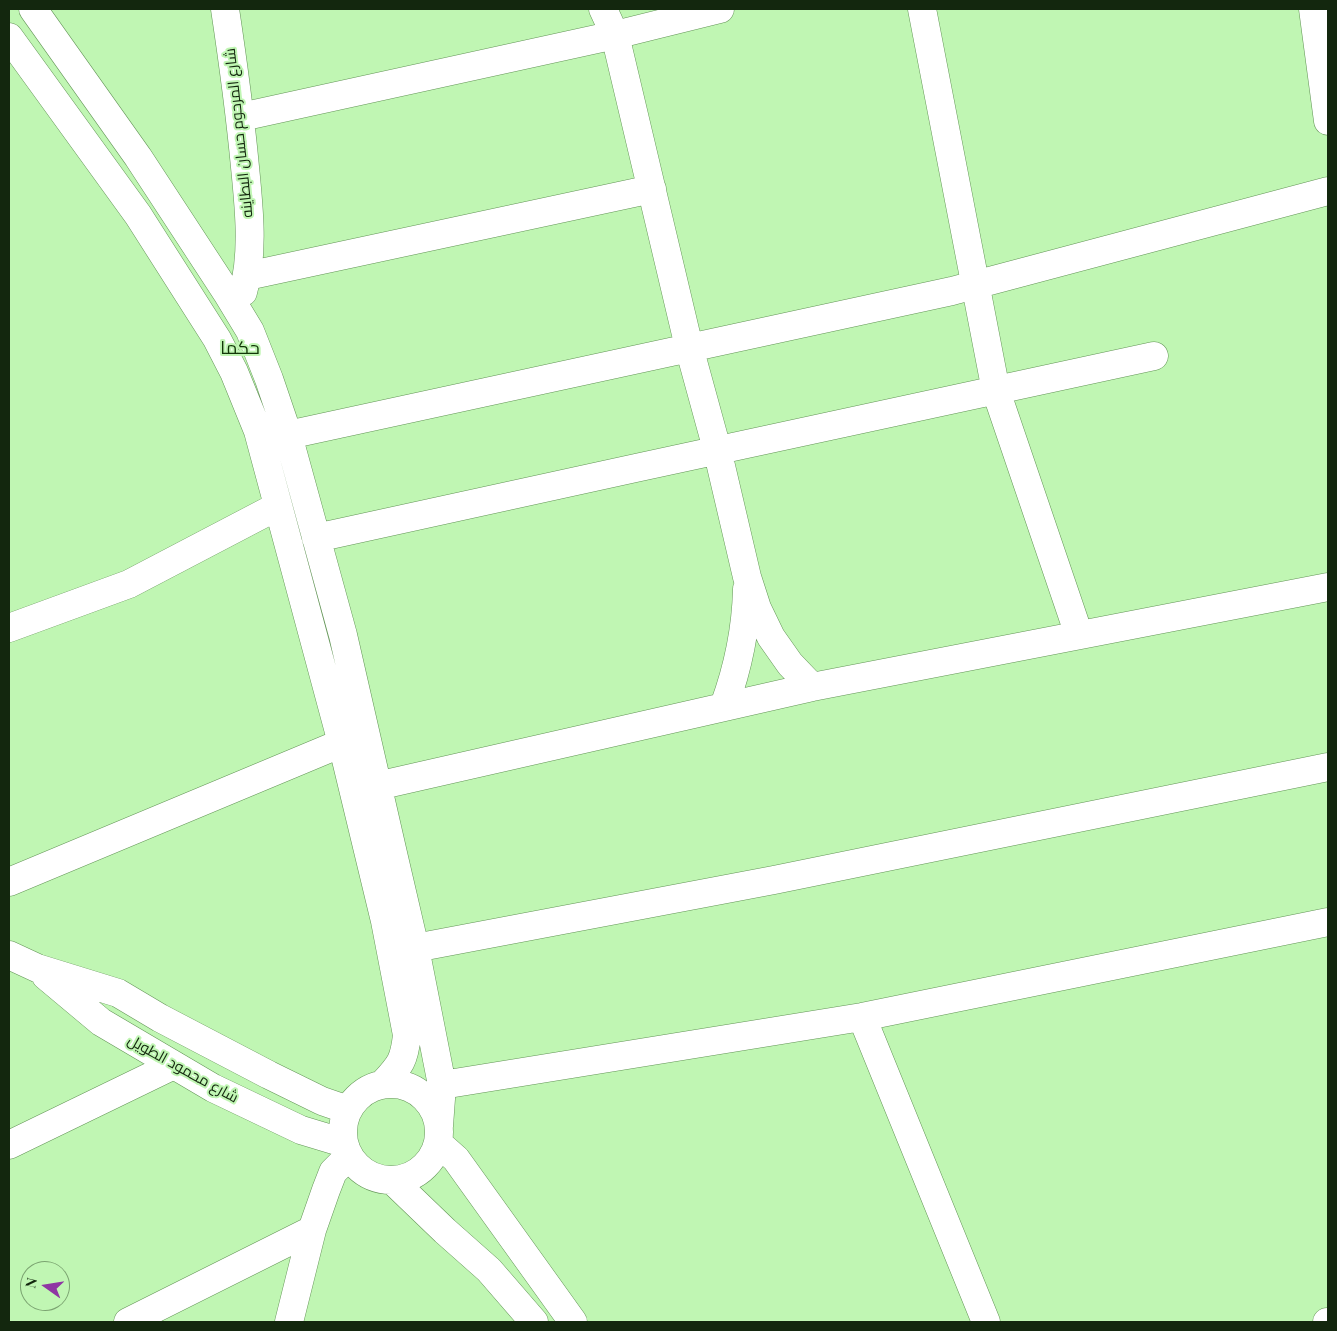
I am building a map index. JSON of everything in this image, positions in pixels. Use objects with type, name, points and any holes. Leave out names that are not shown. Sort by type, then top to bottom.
[{"type":"street","points":[[33,9],[138,157],[250,331],[288,435],[343,636],[415,948],[442,1085],[438,1134],[434,1155],[422,1169],[405,1178],[393,1181],[380,1179],[367,1174],[357,1166],[346,1149],[344,1120],[348,1110],[362,1093],[382,1085],[402,1085],[419,1093],[433,1107],[438,1134],[573,1322]]},
{"type":"street","name":"شارع المرحوم حسان البطاينه","points":[[217,338],[238,311],[247,276],[249,208],[241,117],[225,9]]},
{"type":"street","points":[[603,9],[615,35],[689,347],[717,450],[747,578],[757,608],[771,637],[790,664],[812,687]]},
{"type":"street","points":[[241,117],[615,35],[720,9]]},
{"type":"street","points":[[922,9],[996,391],[1080,635]]},
{"type":"street","points":[[1313,9],[1328,121]]},
{"type":"street","points":[[9,38],[138,215],[217,338],[234,372],[258,431],[342,743],[385,921],[407,1035],[405,1054],[400,1065],[382,1085]]},
{"type":"street","points":[[247,276],[652,188]]},
{"type":"street","points":[[288,435],[975,285],[1328,191]]},
{"type":"street","points":[[316,538],[1154,356]]},
{"type":"street","points":[[9,628],[129,584],[278,506]]},
{"type":"street","points":[[724,706],[735,675],[742,643],[747,611],[747,578]]},
{"type":"street","points":[[377,786],[812,687],[1328,587]]},
{"type":"street","points":[[9,882],[342,743]]},
{"type":"street","points":[[415,948],[774,880],[1328,767]]},
{"type":"street","points":[[442,1085],[862,1017],[1328,922]]},
{"type":"street","name":"شارع محمود الطويل","points":[[9,955],[37,968],[118,993],[182,1030],[261,1071],[322,1101],[348,1110]]},
{"type":"street","name":"شارع محمود الطويل","points":[[37,968],[101,1022],[213,1088],[346,1149]]},
{"type":"street","points":[[862,1017],[986,1322]]},
{"type":"street","points":[[9,1145],[174,1064]]},
{"type":"street","points":[[289,1322],[312,1230],[333,1172],[346,1149]]},
{"type":"street","points":[[393,1181],[445,1231],[490,1270],[534,1322]]},
{"type":"street","points":[[128,1322],[312,1230]]},
{"type":"district","name":"حكما","points":[[240,348]]}]
